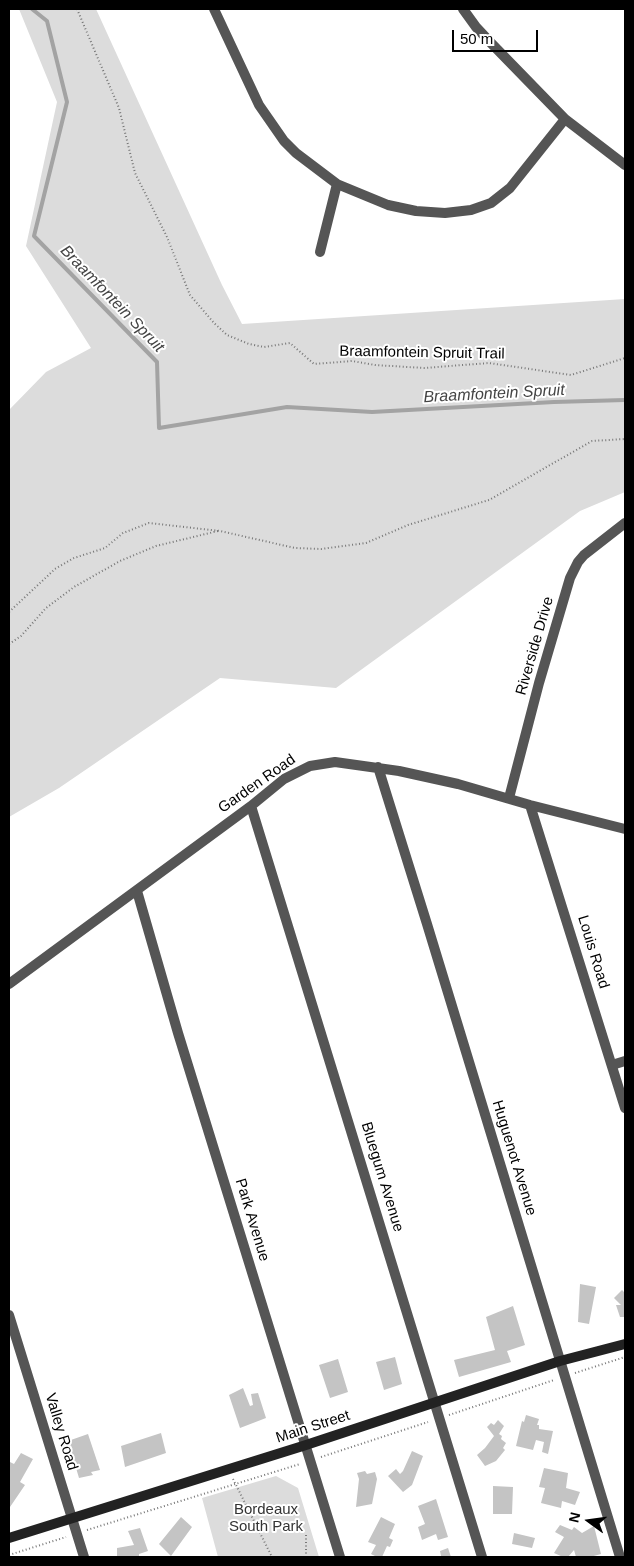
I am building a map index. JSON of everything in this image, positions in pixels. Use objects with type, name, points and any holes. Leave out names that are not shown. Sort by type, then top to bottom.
[{"type":"street","points":[[214,9],[259,105],[272,125],[296,153],[337,184],[388,205],[416,212],[445,213],[471,210],[491,203],[510,188],[565,119]]},
{"type":"street","points":[[463,9],[476,27],[565,119],[625,165]]},
{"type":"street","points":[[320,252],[337,184]]},
{"type":"street","name":"Riverside Drive","points":[[509,798],[539,683],[570,578],[584,555],[625,523]]},
{"type":"street","name":"Garden Road","points":[[9,984],[137,891],[284,779],[310,766],[335,762],[378,767],[423,776],[625,828]]},
{"type":"street","name":"Huguenot Avenue","points":[[378,767],[620,1557]]},
{"type":"street","name":"Louis Road","points":[[530,805],[625,1108]]},
{"type":"street","name":"Bluegum Avenue","points":[[251,806],[441,1418],[482,1557]]},
{"type":"street","name":"Park Avenue","points":[[137,891],[181,1043],[340,1557]]},
{"type":"street","points":[[612,1065],[625,1061]]},
{"type":"street","name":"Valley Road","points":[[9,1315],[84,1557]]},
{"type":"street","name":"Main Street","points":[[9,1538],[229,1470],[560,1361],[625,1344]]},
{"type":"path","name":"Braamfontein Spruit Trail","points":[[77,9],[120,108],[135,173],[166,237],[190,295],[214,323],[228,335],[249,344],[264,346],[290,343],[314,364],[352,361],[375,365],[424,368],[489,363],[571,375],[625,358]]},
{"type":"path","points":[[9,612],[55,568],[74,558],[106,548],[123,533],[149,523],[220,530],[295,548],[321,549],[366,543],[408,525],[489,500],[592,442],[625,439]]},
{"type":"path","points":[[9,644],[22,636],[46,608],[74,587],[120,561],[156,546],[220,530]]},
{"type":"path","points":[[9,1555],[310,1461],[625,1357]]},
{"type":"path","points":[[229,1470],[272,1557]]},
{"type":"path","points":[[306,1534],[306,1557]]},
{"type":"green space","points":[[19,9],[96,9],[222,285],[242,324],[625,299],[625,492],[580,511],[336,688],[220,678],[59,788],[9,817],[9,410],[46,372],[91,348],[26,246],[57,102]]},
{"type":"green space","name":"Bordeaux South Park","points":[[276,1476],[298,1488],[319,1557],[218,1557],[202,1498]]},
{"type":"building","points":[[580,1284],[596,1287],[589,1324],[578,1322]]},
{"type":"building","points":[[622,1290],[625,1293],[625,1317],[620,1317],[616,1305],[621,1305],[614,1298]]},
{"type":"building","points":[[513,1306],[525,1345],[507,1351],[511,1362],[459,1377],[454,1360],[495,1350],[486,1317]]},
{"type":"building","points":[[395,1357],[402,1384],[384,1390],[376,1362]]},
{"type":"building","points":[[338,1359],[348,1392],[330,1398],[319,1365]]},
{"type":"building","points":[[243,1388],[250,1406],[253,1405],[251,1394],[258,1393],[266,1418],[240,1428],[229,1395]]},
{"type":"building","points":[[526,1415],[539,1419],[537,1425],[539,1425],[539,1429],[553,1431],[548,1454],[542,1452],[544,1442],[536,1440],[533,1450],[516,1446],[522,1421],[524,1422]]},
{"type":"building","points":[[498,1420],[504,1426],[499,1434],[506,1443],[503,1448],[505,1450],[496,1461],[485,1466],[477,1455],[494,1436],[487,1427],[491,1423],[494,1425]]},
{"type":"building","points":[[161,1433],[166,1453],[125,1467],[121,1446]]},
{"type":"building","points":[[88,1434],[100,1470],[91,1472],[93,1475],[79,1478],[68,1441]]},
{"type":"building","points":[[412,1451],[423,1456],[412,1485],[403,1492],[388,1476],[396,1469],[400,1474],[403,1471]]},
{"type":"building","points":[[21,1453],[33,1459],[20,1482],[25,1485],[9,1507],[9,1465],[10,1462],[14,1464]]},
{"type":"building","points":[[544,1468],[568,1473],[566,1488],[580,1492],[575,1505],[562,1501],[561,1508],[541,1503],[545,1488],[539,1487]]},
{"type":"building","points":[[365,1471],[367,1474],[375,1472],[377,1479],[372,1504],[356,1507],[359,1479],[357,1473]]},
{"type":"building","points":[[493,1486],[513,1487],[512,1514],[493,1514]]},
{"type":"building","points":[[436,1499],[448,1537],[438,1540],[436,1534],[422,1540],[418,1527],[425,1524],[418,1506]]},
{"type":"building","points":[[181,1517],[192,1527],[171,1556],[159,1544]]},
{"type":"building","points":[[381,1517],[395,1524],[389,1538],[393,1540],[390,1547],[387,1546],[382,1557],[377,1557],[371,1554],[376,1545],[368,1542]]},
{"type":"building","points":[[560,1525],[572,1530],[574,1527],[582,1533],[594,1526],[601,1554],[590,1557],[576,1557],[574,1550],[568,1557],[563,1557],[554,1553],[564,1537],[555,1532]]},
{"type":"building","points":[[140,1528],[148,1551],[139,1554],[139,1557],[117,1556],[117,1548],[134,1545],[128,1531]]},
{"type":"building","points":[[514,1533],[535,1538],[532,1548],[512,1544]]},
{"type":"building","points":[[448,1548],[451,1557],[437,1557],[441,1556],[440,1551]]},
{"type":"waterway","name":"Braamfontein Spruit","points":[[32,9],[47,21],[67,102],[34,236],[157,362],[159,428],[287,407],[372,412],[625,400]]}]
